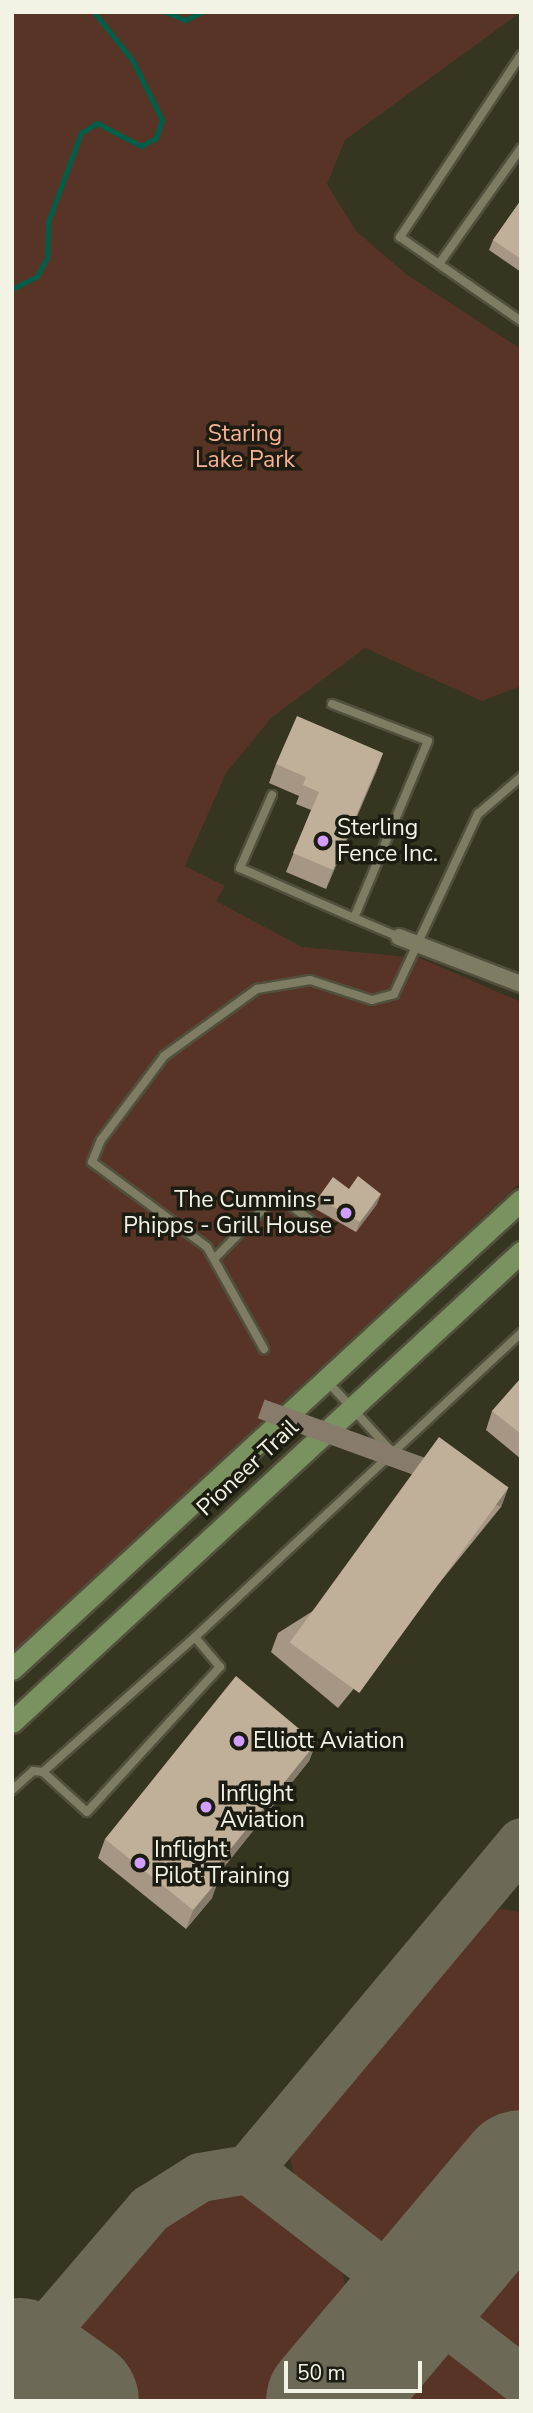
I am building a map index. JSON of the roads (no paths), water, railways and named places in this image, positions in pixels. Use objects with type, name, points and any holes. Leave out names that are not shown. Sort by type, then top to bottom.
[{"type":"main road","name":"Pioneer Trail","points":[[12,1670],[521,1200]]},
{"type":"main road","name":"Pioneer Trail","points":[[12,1722],[521,1252]]},
{"type":"street","points":[[399,937],[423,942],[521,984]]},
{"type":"lane","points":[[521,55],[400,237],[521,321]]},
{"type":"lane","points":[[439,264],[521,148]]},
{"type":"lane","points":[[332,704],[428,741],[354,918]]},
{"type":"lane","points":[[264,1349],[215,1258],[163,1210],[92,1162],[119,1109],[164,1056],[226,1006],[294,979],[381,999],[394,994],[423,942],[478,814],[521,777]]},
{"type":"lane","points":[[272,795],[240,868],[399,937]]},
{"type":"lane","points":[[215,1258],[270,1202],[282,1199],[325,1231]]},
{"type":"lane","points":[[43,1772],[394,1454],[521,1333]]},
{"type":"lane","points":[[326,1380],[394,1454]]},
{"type":"lane","points":[[12,1790],[33,1771],[43,1772],[88,1812],[220,1667],[195,1636]]},
{"type":"waterway","points":[[12,289],[37,276],[47,258],[48,222],[81,133],[97,123],[141,146],[156,138],[162,120],[133,61],[94,12]]},
{"type":"waterway","points":[[166,12],[185,20],[202,12]]},
{"type":"place","name":"Sterling Fence Inc.","points":[[323,841]]},
{"type":"place","name":"The Cummins - Phipps - Grill House","points":[[346,1213]]},
{"type":"place","name":"Elliott Aviation","points":[[239,1741]]},
{"type":"place","name":"Inflight Aviation","points":[[206,1807]]},
{"type":"place","name":"Inflight Pilot Training","points":[[140,1863]]},
{"type":"park label","name":"Staring Lake Park","points":[[245,447]]}]
